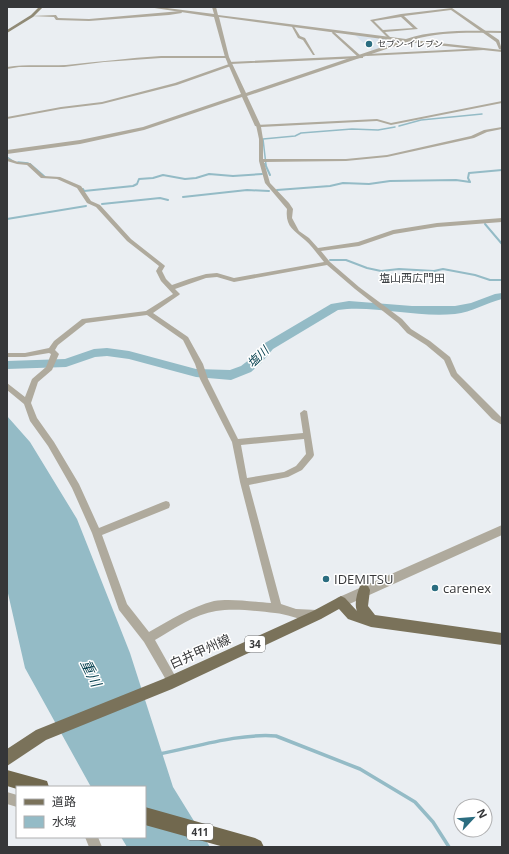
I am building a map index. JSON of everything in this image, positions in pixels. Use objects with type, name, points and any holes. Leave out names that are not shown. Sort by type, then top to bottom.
[{"type":"highway","points":[[7,778],[38,786]]},
{"type":"highway","name":"411","points":[[146,816],[255,847]]},
{"type":"main road","points":[[7,32],[32,16],[41,7]]},
{"type":"main road","points":[[364,590],[362,607],[371,621]]},
{"type":"main road","points":[[341,602],[352,615],[371,621],[502,639]]},
{"type":"main road","name":"白井甲州線","points":[[7,760],[13,754],[41,735],[170,682],[317,615],[341,602]]},
{"type":"street","points":[[150,7],[333,32],[484,50]]},
{"type":"street","points":[[214,7],[218,16],[227,57],[258,126],[268,183],[290,209],[289,218],[297,232],[307,240],[328,263],[400,321],[409,331],[428,343],[447,359],[454,374],[495,417],[502,422]]},
{"type":"street","points":[[7,118],[61,108],[102,103],[176,84],[230,64],[501,50],[498,41],[454,9],[434,8],[372,20],[390,39]]},
{"type":"street","points":[[32,16],[56,16],[56,19],[89,20],[181,12]]},
{"type":"street","points":[[382,31],[416,29],[401,15]]},
{"type":"street","points":[[292,26],[299,37],[304,39],[314,54]]},
{"type":"street","points":[[333,32],[363,56]]},
{"type":"street","points":[[7,152],[80,142],[129,132],[164,122],[434,33],[502,32]]},
{"type":"street","points":[[7,68],[20,66],[64,66],[104,61],[161,57],[227,57]]},
{"type":"street","points":[[258,126],[377,120],[391,124],[502,102]]},
{"type":"street","points":[[264,161],[346,160],[387,156],[472,137],[486,131],[502,128]]},
{"type":"street","points":[[7,159],[17,163],[28,164],[43,177],[58,178],[79,187],[88,202],[98,206],[129,240],[162,266],[159,271],[163,280],[177,294],[148,313],[84,321],[56,343],[49,368],[35,381],[27,403]]},
{"type":"street","points":[[317,250],[367,243],[393,232],[437,225],[502,220]]},
{"type":"street","points":[[171,288],[206,276],[217,275],[234,280],[328,263]]},
{"type":"street","points":[[148,313],[174,330],[186,340],[236,442],[244,482],[277,608]]},
{"type":"street","points":[[7,355],[53,352]]},
{"type":"street","points":[[7,386],[27,403],[33,419],[51,444],[76,487],[97,533],[123,607],[148,638],[170,682]]},
{"type":"street","points":[[244,482],[285,475],[299,468],[310,455],[304,414]]},
{"type":"street","points":[[236,442],[307,436]]},
{"type":"street","points":[[97,533],[166,505]]},
{"type":"street","points":[[341,602],[364,590],[502,530]]},
{"type":"street","points":[[148,638],[192,614],[215,606],[227,605],[277,608],[296,614],[317,615]]},
{"type":"street","points":[[92,838],[96,847]]},
{"type":"shaded area","points":[[355,35],[389,40],[393,42],[372,51]]},
{"type":"water","name":"重川","points":[[7,416],[30,442],[77,519],[130,653],[173,787],[210,847],[127,847],[122,838],[146,838],[146,786],[90,786],[25,668],[7,589]]},
{"type":"waterway","points":[[399,126],[421,120],[482,114]]},
{"type":"waterway","points":[[266,165],[263,139],[295,136],[301,133],[352,129],[378,130],[395,127]]},
{"type":"waterway","points":[[7,157],[13,161]]},
{"type":"waterway","points":[[18,162],[28,163],[31,165]]},
{"type":"waterway","points":[[30,164],[45,177]]},
{"type":"waterway","points":[[265,164],[270,175]]},
{"type":"waterway","points":[[277,190],[330,186],[343,183],[369,184],[390,181],[456,180],[470,182],[468,178],[469,173],[502,170]]},
{"type":"waterway","points":[[83,189],[84,191],[133,186],[137,184],[139,179],[153,178],[163,175],[185,179],[196,178],[209,174],[233,176],[262,174]]},
{"type":"waterway","points":[[183,197],[247,190],[269,191]]},
{"type":"waterway","points":[[102,204],[160,198],[168,200]]},
{"type":"waterway","points":[[7,219],[86,206]]},
{"type":"waterway","points":[[485,224],[502,244]]},
{"type":"waterway","points":[[330,260],[346,260],[367,268],[381,271],[399,269],[434,271],[443,269],[475,275],[490,280],[502,280]]},
{"type":"waterway","name":"塩川","points":[[7,365],[66,363],[94,353],[107,352],[129,355],[196,373],[231,375],[246,369],[258,359],[269,346],[335,307],[349,305],[412,310],[455,310],[474,306],[502,296]]},
{"type":"waterway","points":[[159,754],[218,741],[247,737],[276,736],[360,769],[415,802],[433,822],[449,847]]},
{"type":"place","name":"セブン-イレブン","points":[[369,44]]},
{"type":"place","name":"IDEMITSU","points":[[326,579]]},
{"type":"place","name":"carenex","points":[[435,588]]},
{"type":"district","name":"塩山西広門田","points":[[412,278]]}]
